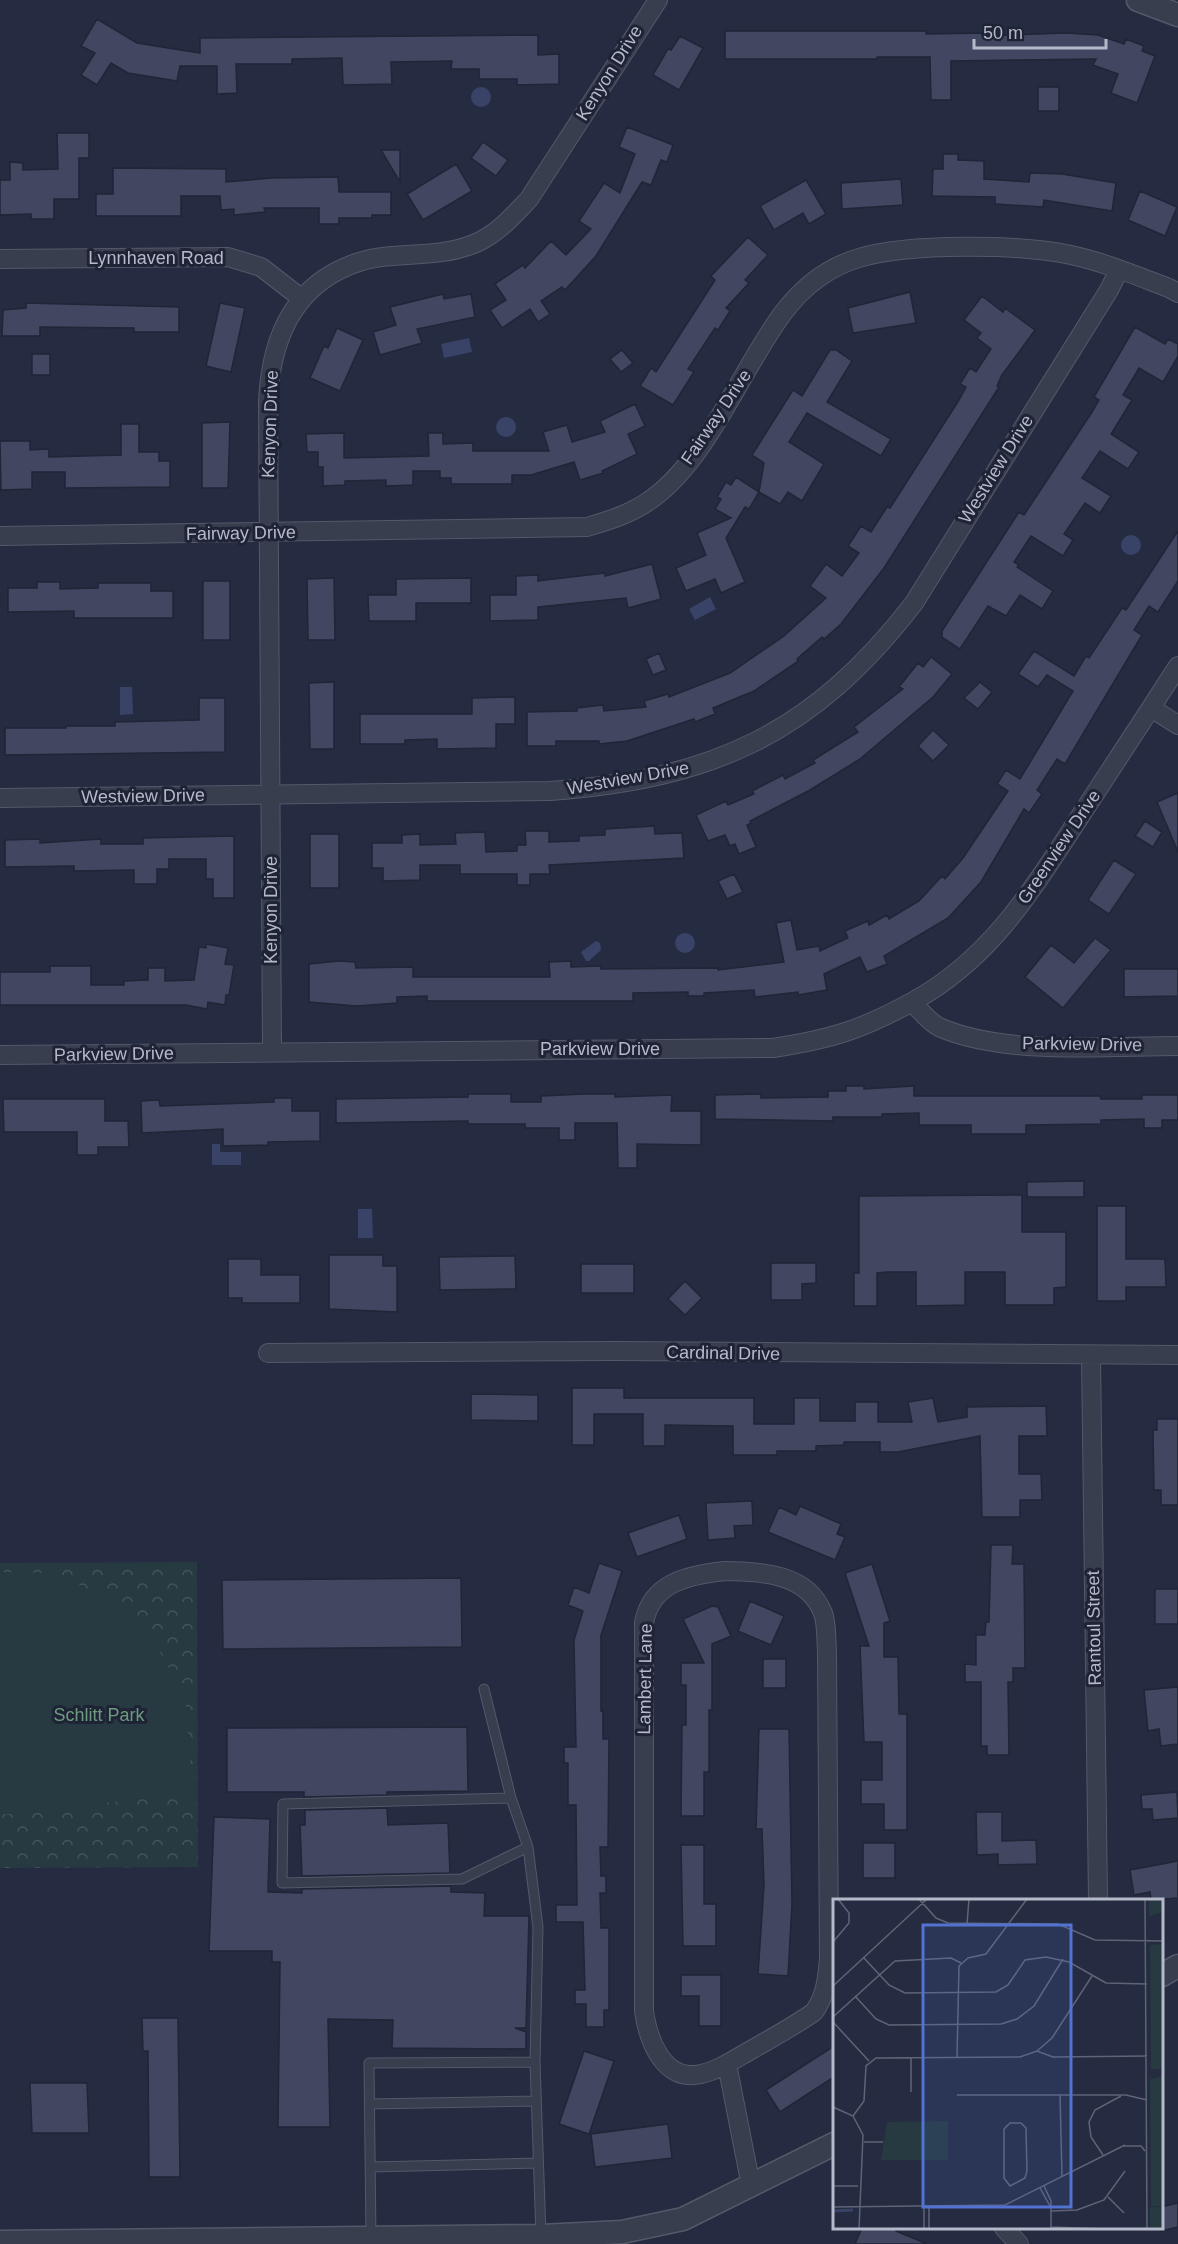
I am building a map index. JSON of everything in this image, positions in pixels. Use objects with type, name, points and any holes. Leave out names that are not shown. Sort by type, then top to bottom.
[{"type":"street","name":"Kenyon Drive","points":[[272,1052],[269,378],[285,324],[301,298],[327,279],[359,262],[432,255],[456,250],[478,242],[505,224],[529,199],[658,0]]},
{"type":"street","points":[[1138,0],[1178,15]]},
{"type":"street","name":"Fairway Drive","points":[[0,536],[561,529],[610,521],[629,513],[655,497],[677,474],[697,450],[782,314],[803,291],[829,271],[857,258],[879,254],[983,247],[1071,255],[1119,270],[1178,293]]},
{"type":"street","name":"Lynnhaven Road","points":[[0,259],[228,257],[261,267],[301,298]]},
{"type":"street","name":"Westview Drive","points":[[0,798],[550,791],[590,788],[692,768],[751,746],[815,705],[885,641],[914,603],[1109,290],[1119,270]]},
{"type":"street","name":"Greenview Drive","points":[[912,1002],[956,974],[990,943],[1028,897],[1178,666]]},
{"type":"street","points":[[1151,708],[1178,725]]},
{"type":"street","name":"Parkview Drive","points":[[0,1055],[773,1048],[825,1040],[873,1023],[912,1002],[937,1026],[978,1038],[1037,1047],[1178,1046]]},
{"type":"street","name":"Cardinal Drive","points":[[268,1353],[615,1351],[1178,1355]]},
{"type":"street","name":"Rantoul Street","points":[[1090,1356],[1098,1899]]},
{"type":"street","name":"Lambert Lane","points":[[755,1572],[781,1576],[798,1583],[810,1593],[824,1615],[827,1651],[827,1983],[822,2001],[814,2012],[727,2064],[699,2075],[677,2072],[663,2061],[646,2028],[644,2011],[644,1623],[647,1606],[657,1594],[671,1585],[697,1574],[755,1572]]},
{"type":"street","points":[[1163,1974],[1178,1966]]},
{"type":"street","points":[[727,2064],[751,2186]]},
{"type":"street","points":[[7,2243],[589,2236],[652,2227],[683,2219],[833,2145]]},
{"type":"street","points":[[1005,2229],[1019,2244]]},
{"type":"street","points":[[1019,2244],[1023,2229]]},
{"type":"lane","points":[[484,1689],[512,1798],[528,1847],[538,1927],[535,2062],[541,2236]]},
{"type":"lane","points":[[512,1798],[283,1804],[282,1883],[462,1879],[528,1847]]},
{"type":"lane","points":[[371,2238],[369,2063],[535,2062]]},
{"type":"lane","points":[[369,2104],[536,2102]]},
{"type":"lane","points":[[371,2167],[538,2163]]},
{"type":"green space","name":"Schlitt Park","points":[[197,1562],[198,1867],[0,1868],[0,1563]]},
{"type":"green space","name":"Schlitt Park","points":[[0,1572],[57,1573],[141,1618],[185,1697],[193,1791],[25,1814],[0,1814]]},
{"type":"water","points":[[481,87],[488,90],[491,97],[488,104],[481,107],[474,104],[471,97],[474,90]]},
{"type":"water","points":[[469,338],[472,352],[444,358],[441,344]]},
{"type":"water","points":[[506,417],[513,420],[516,427],[513,434],[506,437],[499,434],[496,427],[499,420]]},
{"type":"water","points":[[1131,535],[1138,538],[1141,545],[1138,552],[1131,555],[1124,552],[1121,545],[1124,538]]},
{"type":"water","points":[[710,597],[716,609],[695,620],[689,609]]},
{"type":"water","points":[[120,687],[132,687],[133,714],[120,715]]},
{"type":"water","points":[[685,933],[692,936],[695,943],[692,950],[685,953],[678,950],[675,943],[678,936]]},
{"type":"water","points":[[596,941],[600,943],[601,950],[586,961],[581,952]]},
{"type":"water","points":[[212,1144],[220,1144],[220,1152],[241,1152],[241,1165],[212,1165]]},
{"type":"water","points":[[358,1209],[372,1209],[373,1238],[358,1238]]},
{"type":"building","points":[[97,19],[137,43],[200,53],[200,38],[538,35],[538,55],[559,54],[559,84],[517,85],[517,79],[479,79],[479,69],[451,69],[452,61],[391,62],[392,84],[343,85],[342,58],[292,59],[292,64],[236,64],[237,93],[217,94],[217,66],[180,66],[177,81],[128,73],[111,63],[97,85],[81,75],[95,53],[81,46]]},
{"type":"building","points":[[725,31],[926,31],[926,34],[985,33],[985,36],[1067,33],[1098,35],[1124,44],[1126,39],[1144,46],[1142,51],[1155,56],[1137,103],[1111,93],[1118,74],[1093,65],[1096,59],[951,61],[951,100],[931,100],[930,57],[725,59]]},
{"type":"building","points":[[680,36],[703,48],[679,90],[653,75],[668,49],[671,50]]},
{"type":"building","points":[[1038,87],[1059,87],[1059,111],[1038,111]]},
{"type":"building","points":[[627,127],[673,145],[667,162],[661,160],[651,185],[642,182],[596,256],[565,290],[562,287],[541,301],[550,314],[538,322],[530,309],[502,328],[490,310],[506,300],[495,284],[523,265],[525,268],[551,241],[566,255],[591,229],[579,221],[604,183],[620,193],[635,154],[619,147]]},
{"type":"building","points":[[57,133],[89,133],[89,158],[79,158],[79,199],[54,199],[54,219],[31,219],[31,214],[0,215],[0,180],[10,180],[10,162],[23,163],[23,170],[58,169]]},
{"type":"building","points":[[483,142],[508,160],[496,176],[471,158]]},
{"type":"building","points":[[381,150],[400,150],[400,182]]},
{"type":"building","points":[[943,154],[958,154],[958,160],[984,161],[984,179],[1029,182],[1030,173],[1062,174],[1116,183],[1112,211],[1044,200],[1043,207],[995,204],[995,197],[932,196],[933,169],[943,169]]},
{"type":"building","points":[[456,164],[472,191],[423,220],[407,194]]},
{"type":"building","points":[[113,168],[226,169],[226,182],[272,178],[338,177],[339,192],[391,192],[391,215],[372,215],[372,218],[339,218],[339,224],[319,224],[319,208],[264,208],[265,212],[234,215],[234,209],[221,210],[220,196],[181,196],[181,216],[96,216],[96,194],[113,194]]},
{"type":"building","points":[[901,179],[903,205],[842,209],[841,183]]},
{"type":"building","points":[[806,180],[826,214],[809,224],[803,213],[774,230],[760,206]]},
{"type":"building","points":[[1140,191],[1177,207],[1165,236],[1128,220]]},
{"type":"building","points":[[748,237],[768,255],[745,280],[749,283],[726,308],[730,311],[718,330],[715,328],[688,369],[694,372],[673,405],[640,386],[651,368],[656,372],[715,280],[711,276]]},
{"type":"building","points":[[910,292],[916,323],[853,333],[848,308]]},
{"type":"building","points":[[443,294],[444,299],[471,294],[475,317],[417,329],[422,343],[380,355],[373,332],[396,325],[390,307]]},
{"type":"building","points":[[982,296],[1003,312],[1005,308],[1035,330],[1002,375],[997,386],[999,387],[884,568],[841,624],[824,639],[822,637],[797,659],[798,661],[754,691],[713,708],[715,714],[695,722],[694,719],[627,741],[599,744],[599,741],[556,741],[556,746],[527,746],[527,712],[577,711],[577,708],[603,705],[604,711],[646,707],[644,701],[668,694],[669,697],[730,673],[784,636],[826,598],[810,586],[826,564],[842,576],[859,553],[848,546],[861,526],[871,532],[887,507],[890,508],[959,400],[966,387],[960,384],[970,368],[976,372],[991,349],[977,338],[981,333],[964,320]]},
{"type":"building","points":[[26,303],[179,307],[179,332],[134,332],[134,328],[40,327],[40,336],[2,336],[3,310],[26,308]]},
{"type":"building","points":[[220,303],[245,308],[231,372],[206,366]]},
{"type":"building","points":[[1135,327],[1165,344],[1168,339],[1178,344],[1178,356],[1163,382],[1139,368],[1123,395],[1132,400],[1111,434],[1139,452],[1128,469],[1100,451],[1082,478],[1111,496],[1100,513],[1085,503],[1064,534],[1073,540],[1063,556],[1031,536],[1014,562],[1019,565],[1017,567],[1053,591],[1042,609],[1020,595],[1006,616],[988,606],[960,649],[942,637],[942,631],[1019,512],[1024,515],[1092,412],[1099,400],[1094,397]]},
{"type":"building","points":[[337,328],[363,340],[340,391],[310,378],[324,346],[328,348]]},
{"type":"building","points":[[622,350],[633,363],[621,372],[610,359]]},
{"type":"building","points":[[830,350],[836,350],[852,361],[827,402],[891,439],[881,456],[807,413],[789,442],[824,464],[802,501],[788,492],[780,504],[759,492],[764,463],[752,455],[793,390],[802,396]]},
{"type":"building","points":[[32,354],[50,354],[50,375],[32,375]]},
{"type":"building","points":[[635,404],[645,426],[628,434],[637,454],[602,471],[603,473],[580,480],[574,462],[531,475],[512,475],[512,484],[451,484],[451,478],[440,478],[440,471],[413,471],[413,485],[386,486],[386,480],[345,481],[345,485],[323,486],[323,467],[318,467],[318,452],[307,452],[306,434],[344,433],[344,458],[429,456],[428,433],[443,433],[443,444],[473,443],[473,451],[549,451],[543,432],[567,425],[572,442],[605,432],[600,421]]},
{"type":"building","points":[[230,422],[228,488],[202,488],[202,423]]},
{"type":"building","points":[[121,424],[139,424],[139,452],[159,452],[159,461],[170,461],[170,487],[65,488],[65,472],[32,472],[32,489],[1,490],[0,441],[30,441],[30,450],[49,449],[49,457],[121,455]]},
{"type":"building","points":[[736,477],[759,492],[749,509],[745,507],[726,538],[745,582],[721,593],[715,579],[686,591],[676,568],[706,555],[697,533],[731,518],[715,509],[721,499],[717,497],[726,482],[731,485]]},
{"type":"building","points":[[1178,531],[1178,581],[1158,612],[1149,606],[1134,630],[1142,635],[1065,764],[1057,759],[1037,790],[1042,794],[1029,813],[1024,809],[981,882],[948,918],[884,956],[887,964],[867,972],[860,957],[824,974],[827,990],[798,995],[798,992],[755,997],[754,990],[704,993],[704,996],[688,996],[688,992],[633,993],[633,1001],[427,1001],[427,996],[397,997],[397,1003],[357,1006],[309,1002],[309,964],[339,961],[355,962],[356,968],[413,967],[413,977],[550,977],[549,962],[571,961],[571,967],[601,966],[601,969],[718,968],[718,970],[784,962],[776,923],[791,920],[797,950],[819,946],[820,951],[848,938],[845,931],[868,921],[869,925],[887,915],[889,919],[919,901],[942,876],[945,879],[963,858],[1008,791],[997,784],[1006,770],[1020,779],[1073,691],[1047,675],[1038,687],[1018,674],[1034,651],[1074,676],[1086,656],[1089,658],[1122,608],[1126,610]]},
{"type":"building","points":[[652,564],[661,599],[628,608],[626,598],[538,607],[538,620],[490,621],[490,595],[516,595],[516,576],[538,575],[538,581],[605,573],[605,576]]},
{"type":"building","points":[[334,578],[335,640],[308,640],[307,579]]},
{"type":"building","points":[[471,578],[471,603],[416,603],[416,621],[369,621],[368,595],[396,595],[396,579]]},
{"type":"building","points":[[203,581],[230,581],[230,640],[203,640]]},
{"type":"building","points":[[37,582],[60,582],[60,589],[98,588],[98,583],[151,583],[151,591],[173,591],[173,618],[74,618],[74,611],[8,612],[8,588],[37,588]]},
{"type":"building","points":[[659,653],[666,670],[653,675],[646,659]]},
{"type":"building","points":[[931,657],[952,674],[933,697],[860,759],[810,790],[750,821],[751,823],[747,825],[756,847],[739,854],[735,844],[730,846],[725,835],[708,841],[696,815],[726,801],[728,805],[754,794],[752,791],[783,775],[785,779],[815,763],[813,760],[858,732],[854,727],[903,689],[899,687],[918,663],[923,667]]},
{"type":"building","points":[[334,682],[334,749],[310,749],[309,683]]},
{"type":"building","points":[[980,682],[992,692],[978,709],[964,698]]},
{"type":"building","points":[[515,697],[515,724],[496,724],[496,748],[437,749],[437,739],[405,740],[405,744],[360,744],[360,714],[472,714],[472,698]]},
{"type":"building","points":[[199,698],[225,698],[225,752],[5,755],[5,728],[115,726],[115,722],[199,720]]},
{"type":"building","points":[[933,730],[949,745],[933,761],[918,746]]},
{"type":"building","points":[[1178,793],[1178,852],[1157,802]]},
{"type":"building","points":[[1145,821],[1162,832],[1153,847],[1135,836]]},
{"type":"building","points":[[654,826],[655,834],[682,833],[684,858],[549,865],[550,874],[530,874],[530,885],[517,885],[517,874],[460,874],[460,865],[420,865],[420,880],[383,881],[383,868],[372,868],[372,843],[402,843],[402,835],[420,834],[420,845],[456,844],[455,833],[485,832],[486,852],[517,851],[517,845],[526,845],[525,831],[549,831],[549,842],[579,841],[579,836],[605,835],[605,829]]},
{"type":"building","points":[[310,834],[339,834],[339,888],[310,888]]},
{"type":"building","points":[[234,836],[234,898],[213,898],[213,879],[206,879],[206,859],[169,859],[169,869],[157,869],[157,884],[134,884],[134,870],[74,871],[74,866],[5,867],[5,840],[40,839],[40,843],[101,839],[101,844],[143,844],[143,838]]},
{"type":"building","points":[[1114,860],[1136,874],[1109,914],[1088,900]]},
{"type":"building","points":[[734,874],[743,892],[727,899],[718,881]]},
{"type":"building","points":[[1095,938],[1111,950],[1063,1008],[1025,977],[1051,945],[1074,963]]},
{"type":"building","points":[[206,944],[228,948],[225,964],[234,965],[225,1005],[208,1002],[207,1009],[186,1005],[0,1005],[0,972],[50,972],[50,966],[91,966],[91,985],[124,985],[124,981],[148,980],[148,968],[165,968],[165,981],[194,980],[199,947],[206,948]]},
{"type":"building","points":[[1124,969],[1178,969],[1178,996],[1124,997]]},
{"type":"building","points":[[846,1086],[864,1086],[864,1089],[914,1086],[914,1096],[1100,1096],[1101,1099],[1142,1099],[1142,1095],[1178,1095],[1178,1120],[1162,1120],[1162,1128],[1144,1128],[1144,1119],[1101,1120],[1101,1124],[1026,1125],[1026,1134],[971,1134],[971,1125],[919,1125],[919,1113],[882,1114],[882,1117],[833,1117],[833,1121],[715,1119],[715,1095],[761,1094],[761,1098],[828,1097],[828,1091],[846,1091]]},
{"type":"building","points":[[468,1094],[511,1094],[511,1102],[541,1102],[541,1096],[585,1094],[615,1094],[615,1097],[672,1095],[671,1111],[701,1111],[701,1145],[637,1144],[637,1168],[618,1168],[617,1123],[575,1123],[575,1140],[559,1140],[559,1128],[525,1128],[525,1124],[468,1124],[468,1121],[336,1123],[336,1099],[468,1097]]},
{"type":"building","points":[[274,1098],[292,1098],[292,1111],[320,1111],[320,1141],[223,1146],[223,1129],[142,1133],[141,1101],[159,1100],[160,1106],[274,1102]]},
{"type":"building","points":[[3,1099],[105,1099],[105,1121],[128,1121],[129,1147],[98,1147],[98,1155],[77,1155],[77,1132],[4,1132]]},
{"type":"building","points":[[1084,1181],[1084,1197],[1027,1197],[1027,1182]]},
{"type":"building","points":[[1022,1195],[1022,1232],[1066,1232],[1066,1287],[1054,1288],[1054,1305],[1005,1305],[1005,1272],[965,1272],[965,1305],[916,1306],[916,1272],[888,1272],[877,1273],[877,1306],[854,1306],[854,1273],[859,1273],[859,1196]]},
{"type":"building","points":[[1097,1206],[1126,1206],[1126,1259],[1165,1259],[1166,1287],[1126,1287],[1126,1301],[1097,1301]]},
{"type":"building","points":[[329,1255],[383,1255],[383,1266],[397,1266],[397,1312],[329,1309]]},
{"type":"building","points":[[515,1256],[516,1289],[440,1290],[439,1257]]},
{"type":"building","points":[[228,1259],[261,1259],[261,1275],[300,1275],[300,1303],[242,1303],[242,1298],[228,1298]]},
{"type":"building","points":[[771,1263],[816,1263],[816,1283],[802,1284],[802,1300],[771,1300]]},
{"type":"building","points":[[581,1264],[634,1264],[634,1293],[581,1293]]},
{"type":"building","points":[[685,1281],[702,1298],[685,1315],[668,1299]]},
{"type":"building","points":[[572,1388],[624,1388],[624,1398],[754,1398],[754,1424],[794,1424],[794,1398],[820,1398],[820,1421],[855,1421],[855,1402],[878,1402],[878,1422],[912,1422],[908,1402],[933,1398],[938,1422],[967,1417],[967,1407],[1046,1406],[1047,1436],[1019,1436],[1019,1474],[1041,1474],[1042,1500],[1020,1500],[1020,1517],[982,1517],[980,1436],[898,1452],[880,1452],[880,1442],[844,1442],[844,1445],[816,1446],[816,1451],[777,1451],[777,1455],[733,1455],[733,1426],[665,1425],[665,1446],[643,1446],[643,1414],[594,1414],[594,1445],[572,1445]]},
{"type":"building","points":[[471,1394],[538,1395],[538,1421],[471,1420]]},
{"type":"building","points":[[1157,1419],[1178,1419],[1178,1505],[1161,1505],[1161,1490],[1154,1490],[1153,1430],[1157,1430]]},
{"type":"building","points":[[752,1501],[753,1525],[734,1526],[735,1538],[708,1540],[706,1503]]},
{"type":"building","points":[[800,1506],[841,1524],[837,1534],[845,1537],[835,1560],[768,1532],[779,1507],[796,1515]]},
{"type":"building","points":[[679,1515],[687,1539],[637,1557],[628,1533]]},
{"type":"building","points":[[991,1545],[1013,1545],[1012,1564],[1024,1564],[1025,1668],[1013,1668],[1013,1682],[1008,1682],[1009,1755],[987,1755],[987,1746],[981,1746],[981,1682],[965,1682],[965,1664],[976,1665],[976,1635],[985,1635],[986,1622],[989,1622]]},
{"type":"building","points":[[599,1563],[622,1571],[601,1635],[603,1739],[609,1739],[608,1847],[600,1847],[601,1876],[606,1876],[606,1893],[600,1893],[601,1928],[609,1928],[609,2010],[604,2010],[604,2027],[586,2027],[586,2004],[575,2004],[575,1990],[585,1990],[583,1922],[556,1922],[556,1905],[577,1905],[576,1805],[568,1805],[568,1763],[564,1763],[564,1747],[576,1747],[574,1640],[583,1611],[568,1605],[574,1587],[589,1593]]},
{"type":"building","points":[[872,1564],[890,1621],[884,1623],[884,1657],[898,1657],[899,1714],[907,1714],[907,1830],[884,1830],[884,1804],[861,1804],[861,1780],[882,1780],[882,1742],[864,1742],[860,1646],[869,1646],[845,1573]]},
{"type":"building","points":[[461,1578],[462,1647],[223,1649],[222,1580]]},
{"type":"building","points":[[1155,1589],[1178,1589],[1178,1624],[1155,1624]]},
{"type":"building","points":[[750,1601],[784,1616],[771,1645],[738,1631]]},
{"type":"building","points":[[712,1606],[718,1607],[731,1636],[712,1644],[712,1710],[709,1710],[709,1772],[704,1772],[704,1816],[681,1816],[682,1725],[686,1725],[686,1685],[681,1685],[681,1663],[704,1663],[683,1619]]},
{"type":"building","points":[[763,1659],[786,1659],[786,1688],[763,1688]]},
{"type":"building","points":[[1178,1687],[1178,1744],[1161,1746],[1159,1729],[1148,1731],[1144,1690]]},
{"type":"building","points":[[467,1727],[468,1791],[387,1792],[387,1795],[304,1797],[304,1792],[227,1792],[227,1728]]},
{"type":"building","points":[[759,1729],[789,1729],[792,1904],[788,1976],[758,1974],[764,1885],[762,1829],[756,1829]]},
{"type":"building","points":[[1177,1792],[1178,1818],[1153,1820],[1152,1809],[1142,1809],[1141,1795]]},
{"type":"building","points":[[387,1808],[388,1825],[448,1823],[450,1873],[302,1876],[300,1825],[305,1825],[305,1810]]},
{"type":"building","points":[[976,1812],[1002,1812],[1002,1841],[1036,1840],[1037,1864],[998,1865],[998,1854],[977,1855]]},
{"type":"building","points":[[214,1817],[270,1819],[268,1892],[302,1893],[302,1889],[451,1886],[451,1892],[485,1893],[484,1916],[529,1916],[526,2028],[515,2028],[526,2032],[526,2049],[392,2048],[393,2020],[328,2019],[330,2127],[278,2127],[280,1962],[272,1962],[272,1951],[209,1951]]},
{"type":"building","points":[[863,1843],[895,1843],[895,1878],[863,1878]]},
{"type":"building","points":[[681,1845],[704,1845],[704,1904],[716,1904],[716,1946],[683,1946]]},
{"type":"building","points":[[1178,1861],[1178,1898],[1151,1899],[1150,1892],[1134,1895],[1130,1870]]},
{"type":"building","points":[[681,1975],[721,1975],[721,2026],[699,2026],[699,1996],[681,1996]]},
{"type":"building","points":[[142,2018],[178,2018],[180,2177],[149,2177],[148,2051],[143,2051]]},
{"type":"building","points":[[833,2047],[833,2078],[780,2112],[766,2090]]},
{"type":"building","points":[[584,2051],[614,2061],[589,2134],[559,2124]]},
{"type":"building","points":[[30,2083],[87,2083],[89,2133],[32,2133]]},
{"type":"building","points":[[668,2124],[672,2158],[595,2167],[591,2134]]},
{"type":"building","points":[[1178,2203],[1178,2227],[1161,2231],[1163,2229],[1163,2207]]},
{"type":"building","points":[[862,2229],[897,2229],[896,2231],[927,2244],[855,2244]]}]
